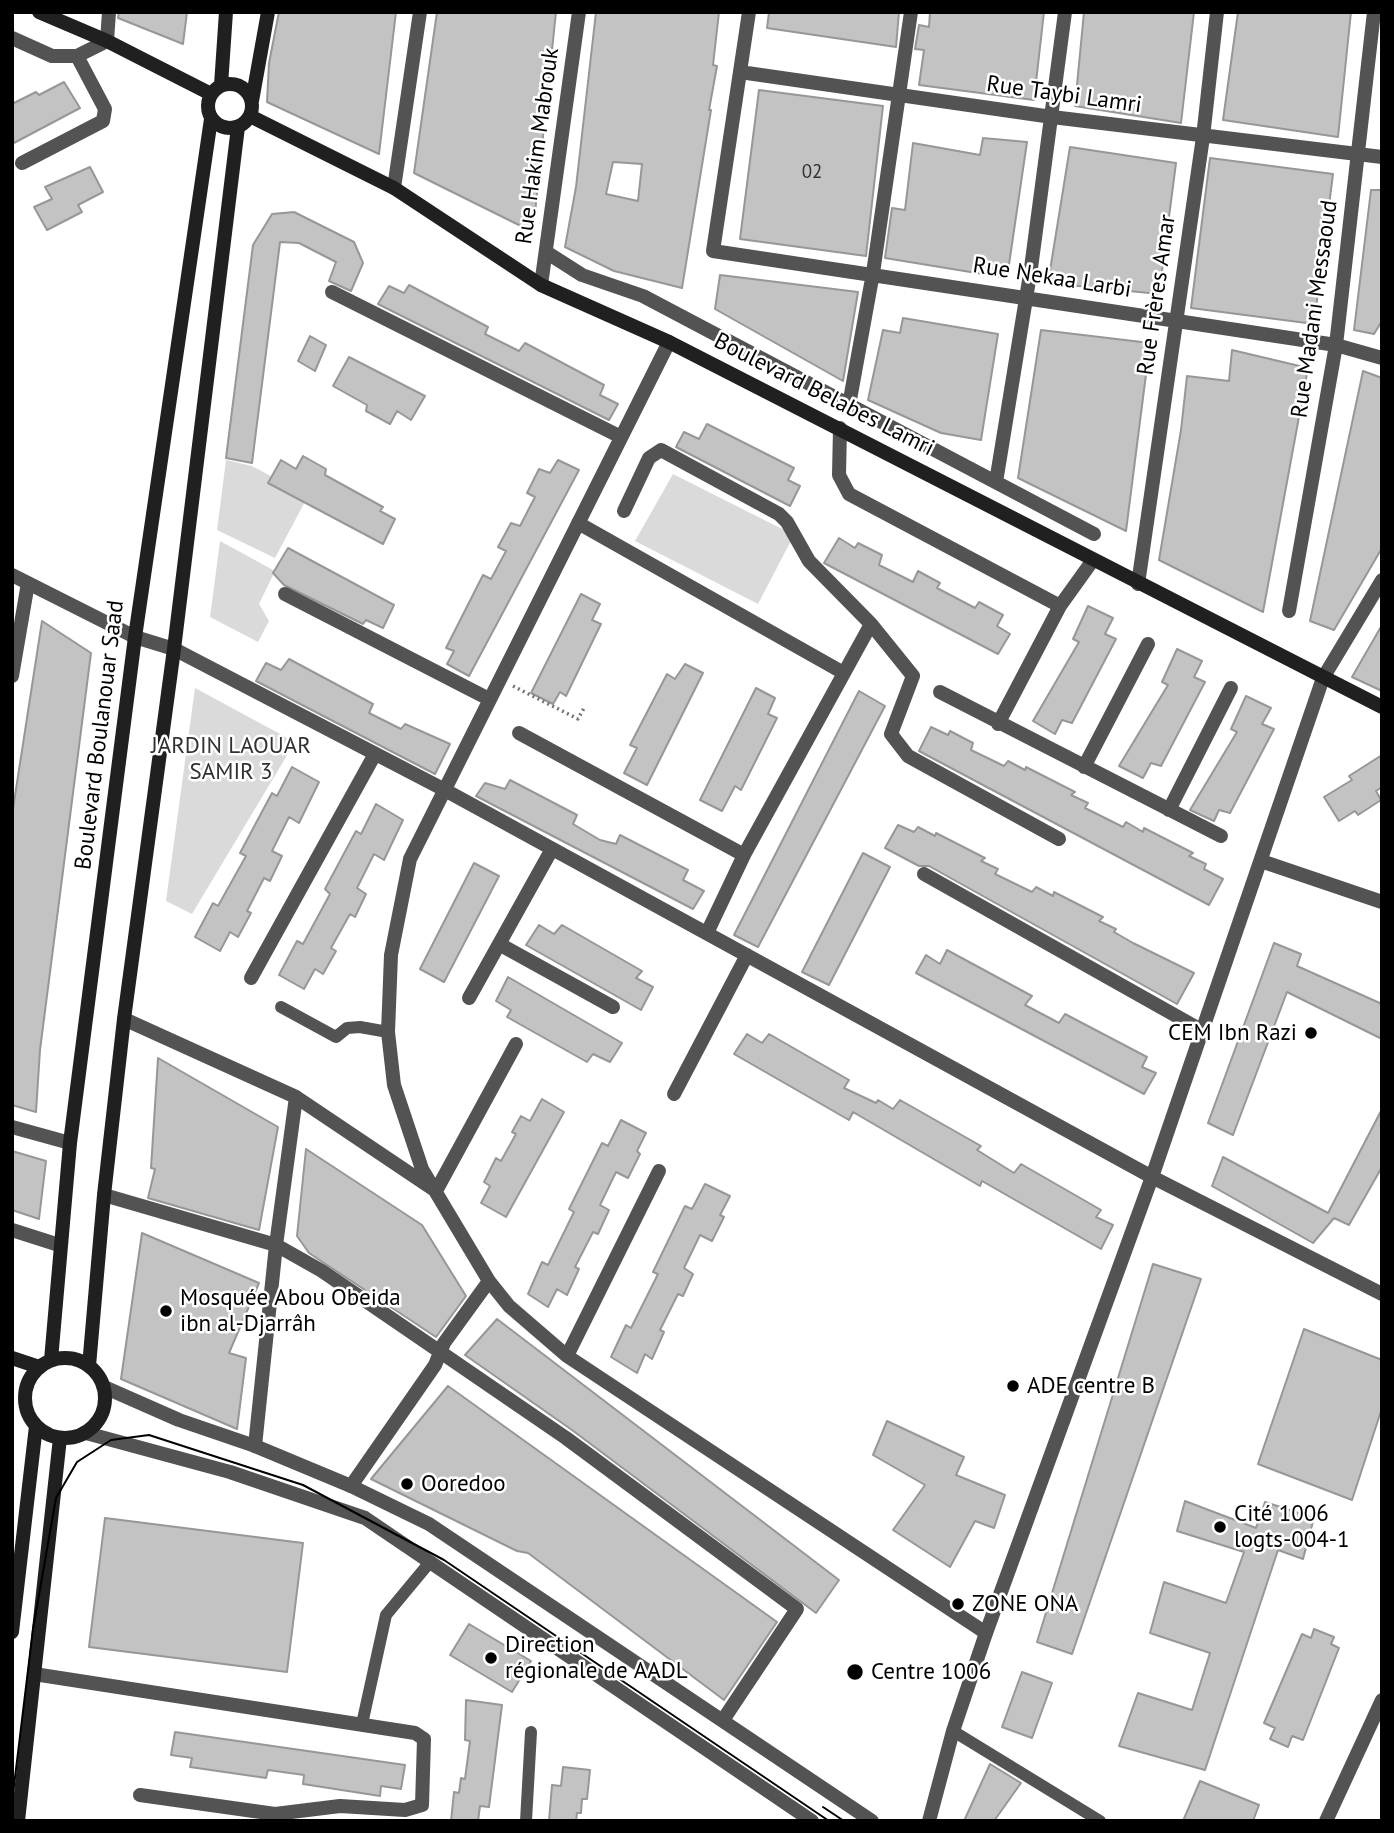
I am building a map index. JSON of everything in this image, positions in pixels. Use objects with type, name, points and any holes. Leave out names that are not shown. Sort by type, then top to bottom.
[{"type":"main road","points":[[39,12],[216,90],[240,86],[251,108]]},
{"type":"main road","points":[[226,12],[216,90],[207,106],[211,119],[223,128],[238,127]]},
{"type":"main road","points":[[89,1366],[104,1195],[124,1018],[174,649],[238,127],[251,108],[268,12]]},
{"type":"main road","name":"Boulevard Belabes Lamri","points":[[251,108],[394,188],[541,285],[669,342],[1382,707]]},
{"type":"main road","name":"Boulevard Boulanouar Saad","points":[[45,1363],[70,1143],[135,637],[211,119]]},
{"type":"main road","points":[[64,1357],[89,1366],[104,1387],[102,1413],[86,1433],[61,1438],[36,1426],[19,1401],[30,1377],[45,1363],[64,1357]]},
{"type":"main road","points":[[12,1358],[45,1363]]},
{"type":"main road","points":[[12,1632],[36,1426]]},
{"type":"main road","points":[[18,1821],[61,1438]]},
{"type":"street","points":[[12,38],[52,56],[77,56],[107,41],[109,12]]},
{"type":"street","points":[[394,188],[421,12]]},
{"type":"street","name":"Rue Hakim Mabrouk","points":[[541,285],[579,12]]},
{"type":"street","points":[[740,72],[749,12]]},
{"type":"street","points":[[849,405],[873,273],[911,12]]},
{"type":"street","points":[[996,482],[1026,299],[1065,12]]},
{"type":"street","name":"Rue Frères Amar","points":[[1138,584],[1203,137],[1217,12]]},
{"type":"street","name":"Rue Madani Messaoud","points":[[1289,611],[1336,345],[1374,12]]},
{"type":"street","points":[[22,163],[103,121],[105,109],[77,56]]},
{"type":"street","name":"Rue Taybi Lamri","points":[[740,72],[1203,137],[1382,157]]},
{"type":"street","name":"Rue Nekaa Larbi","points":[[740,72],[713,251],[873,273],[1026,299],[1336,345],[1382,358]]},
{"type":"street","points":[[546,252],[582,275],[643,296],[1094,534]]},
{"type":"street","points":[[332,292],[621,437]]},
{"type":"street","points":[[669,342],[410,859],[391,955],[388,1032],[394,1085],[422,1169],[489,1281],[509,1306],[567,1356],[986,1633]]},
{"type":"street","points":[[840,428],[839,475],[849,494],[1060,606]]},
{"type":"street","points":[[624,511],[649,458],[661,450],[779,514],[788,522],[809,561],[871,624],[913,676],[891,734],[908,755],[1059,839]]},
{"type":"street","points":[[578,523],[842,671]]},
{"type":"street","points":[[998,724],[1060,606],[1093,560]]},
{"type":"street","points":[[12,575],[135,637],[174,649],[443,789],[1152,1177],[1382,1293]]},
{"type":"street","points":[[929,1821],[953,1731],[986,1633],[1152,1177],[1324,678],[1382,580]]},
{"type":"street","points":[[12,676],[28,583]]},
{"type":"street","points":[[285,594],[489,699]]},
{"type":"street","points":[[707,933],[744,855],[842,671],[871,624]]},
{"type":"street","points":[[1084,767],[1148,644]]},
{"type":"street","points":[[1169,810],[1231,688]]},
{"type":"street","points":[[940,692],[1221,836]]},
{"type":"street","points":[[519,733],[744,855]]},
{"type":"street","points":[[251,978],[375,754]]},
{"type":"street","points":[[469,998],[552,849]]},
{"type":"street","points":[[1261,861],[1382,902]]},
{"type":"street","points":[[924,874],[1203,1031]]},
{"type":"street","points":[[499,944],[613,1007]]},
{"type":"street","points":[[674,1094],[747,955]]},
{"type":"street","points":[[124,1018],[296,1097],[436,1191]]},
{"type":"street","points":[[436,1191],[516,1044]]},
{"type":"street","points":[[255,1446],[276,1245],[296,1097]]},
{"type":"street","points":[[12,1127],[70,1143]]},
{"type":"street","points":[[567,1356],[659,1171]]},
{"type":"street","points":[[104,1195],[276,1245],[322,1271],[566,1438],[797,1609],[723,1720]]},
{"type":"street","points":[[12,1230],[59,1245]]},
{"type":"street","points":[[351,1486],[442,1352],[444,1343],[489,1281]]},
{"type":"street","points":[[104,1387],[179,1420],[255,1446],[351,1486],[441,1531],[872,1821]]},
{"type":"street","points":[[86,1433],[299,1493],[365,1518],[812,1821]]},
{"type":"street","points":[[34,1674],[362,1724],[415,1733],[424,1739],[422,1805],[404,1810],[340,1806],[276,1817],[140,1795]]},
{"type":"street","points":[[1326,1821],[1382,1700]]},
{"type":"lane","points":[[281,1007],[336,1037],[346,1028],[360,1027],[388,1032]]},
{"type":"lane","points":[[362,1724],[386,1615],[430,1562]]},
{"type":"lane","points":[[953,1731],[1100,1821]]},
{"type":"lane","points":[[526,1821],[531,1732]]},
{"type":"path","points":[[499,678],[578,719],[584,708]]},
{"type":"green space","points":[[226,460],[252,466],[308,496],[275,558],[217,530]]},
{"type":"green space","points":[[673,474],[794,535],[758,604],[635,541]]},
{"type":"green space","points":[[220,541],[275,571],[259,604],[269,621],[258,642],[210,617]]},
{"type":"green space","name":"JARDIN LAOUAR SAMIR 3","points":[[195,688],[295,742],[192,914],[166,901]]},
{"type":"building","points":[[119,12],[187,12],[183,44],[118,18]]},
{"type":"building","points":[[279,12],[396,12],[379,154],[267,102],[269,63]]},
{"type":"building","points":[[437,12],[556,12],[533,232],[414,173]]},
{"type":"building","points":[[596,12],[719,12],[713,65],[717,66],[682,288],[614,271],[565,247],[576,187]],"holes":[[[613,162],[642,164],[638,201],[606,194]]]},
{"type":"building","points":[[769,12],[899,12],[896,47],[767,28]]},
{"type":"building","points":[[930,12],[1044,12],[1034,100],[919,85],[924,50],[915,49],[919,25],[929,27]]},
{"type":"building","points":[[1084,12],[1194,12],[1181,123],[1075,106]]},
{"type":"building","points":[[1238,12],[1351,12],[1338,137],[1223,120]]},
{"type":"building","points":[[64,82],[80,108],[12,144],[12,104],[36,92],[39,95]]},
{"type":"building","points":[[759,90],[883,106],[866,256],[740,239]]},
{"type":"building","points":[[983,138],[1027,142],[1007,278],[885,258],[892,208],[905,210],[913,143],[980,155]]},
{"type":"building","points":[[1070,147],[1176,163],[1159,294],[1048,283]]},
{"type":"building","points":[[1210,158],[1333,174],[1314,324],[1191,308]]},
{"type":"building","points":[[90,167],[103,192],[78,205],[82,212],[47,230],[34,207],[52,199],[45,187]]},
{"type":"building","points":[[1371,190],[1382,190],[1382,321],[1374,334],[1354,330]]},
{"type":"building","points":[[294,212],[354,242],[363,263],[351,291],[329,281],[336,262],[299,243],[280,242],[252,463],[226,458],[253,245],[272,214]]},
{"type":"building","points":[[720,275],[858,292],[843,381],[715,309]]},
{"type":"building","points":[[409,285],[488,327],[485,334],[519,351],[525,343],[604,385],[600,395],[618,404],[609,420],[378,304],[389,286],[404,293]]},
{"type":"building","points":[[903,318],[998,334],[981,440],[941,433],[868,400],[883,330],[900,333]]},
{"type":"building","points":[[1041,330],[1150,343],[1126,531],[1018,478]]},
{"type":"building","points":[[310,336],[326,345],[315,371],[298,361]]},
{"type":"building","points":[[1232,350],[1308,368],[1263,612],[1159,560],[1181,430],[1187,376],[1229,381]]},
{"type":"building","points":[[349,357],[425,396],[411,420],[397,411],[390,424],[366,411],[367,405],[333,386]]},
{"type":"building","points":[[1363,371],[1382,378],[1382,548],[1334,630],[1310,621]]},
{"type":"building","points":[[707,424],[794,468],[788,480],[800,486],[790,506],[676,447],[684,432],[699,439]]},
{"type":"building","points":[[303,456],[326,469],[325,475],[383,507],[380,511],[395,519],[383,544],[268,483],[281,460],[296,469]]},
{"type":"building","points":[[558,460],[579,470],[469,676],[447,664],[454,651],[446,648],[483,575],[491,579],[506,551],[498,547],[511,523],[520,526],[535,497],[527,493],[539,469],[550,473]]},
{"type":"building","points":[[839,538],[855,548],[858,543],[882,555],[879,565],[913,582],[918,571],[940,583],[937,588],[975,608],[979,602],[1003,615],[997,626],[1010,634],[998,654],[824,563]]},
{"type":"building","points":[[288,548],[394,605],[383,628],[366,620],[363,624],[284,585],[273,573]]},
{"type":"building","points":[[581,594],[600,604],[592,620],[601,624],[566,696],[560,692],[553,704],[531,693]]},
{"type":"building","points":[[1088,606],[1113,618],[1105,634],[1116,639],[1072,723],[1062,720],[1055,734],[1033,721],[1079,642],[1073,639]]},
{"type":"building","points":[[42,621],[91,653],[40,1050],[36,1112],[12,1105],[12,815]]},
{"type":"building","points":[[1382,625],[1382,691],[1352,677]]},
{"type":"building","points":[[1177,649],[1202,661],[1194,677],[1205,682],[1161,766],[1151,763],[1143,778],[1119,766],[1168,685],[1162,682]]},
{"type":"building","points":[[289,659],[373,704],[369,713],[401,729],[405,724],[450,744],[435,774],[256,681],[266,663],[281,670]]},
{"type":"building","points":[[685,664],[703,673],[647,785],[624,773],[637,748],[630,745],[667,674],[675,679]]},
{"type":"building","points":[[756,688],[775,698],[768,714],[777,718],[741,790],[735,786],[722,811],[700,800]]},
{"type":"building","points":[[859,691],[885,706],[758,947],[734,935]]},
{"type":"building","points":[[1246,696],[1271,708],[1262,724],[1274,729],[1230,813],[1219,810],[1214,821],[1190,810],[1237,732],[1231,729]]},
{"type":"building","points":[[931,727],[948,735],[950,731],[973,743],[971,750],[1004,766],[1008,761],[1025,770],[1026,767],[1075,792],[1071,795],[1088,803],[1085,808],[1123,827],[1126,822],[1143,832],[1144,828],[1193,853],[1189,856],[1206,864],[1204,869],[1223,879],[1209,905],[919,751]]},
{"type":"building","points":[[1382,755],[1382,787],[1376,791],[1381,800],[1358,815],[1355,811],[1339,821],[1324,797],[1352,780],[1349,776]]},
{"type":"building","points":[[292,767],[319,782],[299,823],[289,817],[272,851],[282,856],[270,881],[264,878],[247,911],[251,913],[238,937],[230,932],[220,951],[195,937],[213,903],[218,906],[246,856],[240,853],[272,793],[277,796]]},
{"type":"building","points":[[510,780],[577,815],[573,824],[600,840],[616,844],[620,835],[688,870],[683,880],[704,891],[693,909],[476,796],[485,783],[505,789]]},
{"type":"building","points":[[376,804],[403,820],[384,860],[374,854],[357,888],[366,894],[355,917],[350,914],[331,948],[336,951],[323,974],[315,969],[304,989],[279,975],[297,941],[303,944],[330,894],[325,889],[356,831],[361,834]]},
{"type":"building","points":[[898,825],[914,832],[918,827],[935,836],[936,833],[985,858],[981,861],[998,869],[995,874],[1032,892],[1036,887],[1053,896],[1054,892],[1103,917],[1099,921],[1116,929],[1114,932],[1133,943],[1194,973],[1177,1004],[929,866],[919,866],[885,848]]},
{"type":"building","points":[[863,853],[890,867],[829,985],[802,972]]},
{"type":"building","points":[[474,863],[499,876],[444,982],[420,969]]},
{"type":"building","points":[[539,925],[554,934],[562,925],[642,971],[636,978],[653,987],[641,1010],[526,945]]},
{"type":"building","points":[[1274,943],[1301,954],[1297,966],[1382,1004],[1382,1039],[1287,992],[1233,1135],[1208,1123]]},
{"type":"building","points":[[947,950],[1032,996],[1025,1005],[1059,1023],[1065,1014],[1147,1057],[1142,1067],[1156,1073],[1144,1094],[916,973],[926,955],[940,964]]},
{"type":"building","points":[[508,977],[622,1043],[610,1062],[593,1054],[587,1062],[507,1017],[511,1010],[496,1001]]},
{"type":"building","points":[[747,1034],[762,1043],[769,1034],[849,1080],[844,1088],[876,1103],[878,1100],[893,1109],[900,1100],[981,1146],[977,1150],[1014,1173],[1021,1164],[1101,1210],[1096,1217],[1113,1225],[1101,1249],[982,1181],[980,1186],[853,1112],[849,1120],[734,1054]]},
{"type":"building","points":[[158,1058],[278,1127],[259,1230],[148,1198],[155,1169],[151,1168]]},
{"type":"building","points":[[542,1099],[564,1112],[506,1217],[481,1203],[490,1186],[484,1182],[496,1158],[501,1161],[516,1134],[512,1132],[521,1116],[530,1121]]},
{"type":"building","points":[[1382,1109],[1382,1167],[1349,1225],[1334,1218],[1313,1243],[1212,1186],[1223,1157],[1328,1213]]},
{"type":"building","points":[[621,1120],[646,1133],[637,1151],[640,1154],[628,1178],[616,1172],[600,1205],[609,1210],[598,1234],[593,1232],[575,1267],[579,1269],[567,1295],[557,1289],[548,1307],[528,1294],[542,1262],[548,1265],[574,1212],[569,1209],[602,1143],[608,1146]]},
{"type":"building","points":[[306,1149],[422,1225],[466,1296],[436,1337],[309,1253],[297,1236]]},
{"type":"building","points":[[12,1151],[46,1161],[39,1219],[12,1210]]},
{"type":"building","points":[[705,1184],[730,1196],[720,1215],[724,1217],[712,1241],[700,1235],[684,1268],[693,1274],[683,1296],[678,1294],[660,1330],[664,1332],[652,1359],[645,1354],[637,1373],[611,1357],[626,1325],[631,1328],[658,1274],[653,1272],[685,1206],[692,1209]]},
{"type":"building","points":[[142,1233],[259,1283],[229,1353],[246,1358],[237,1429],[121,1379]]},
{"type":"building","points":[[1153,1264],[1201,1279],[1072,1654],[1037,1642]]},
{"type":"building","points":[[497,1319],[839,1580],[816,1613],[572,1430],[465,1355]]},
{"type":"building","points":[[1304,1329],[1382,1360],[1382,1408],[1352,1500],[1258,1464]]},
{"type":"building","points":[[448,1386],[777,1622],[724,1700],[528,1553],[517,1551],[371,1479]]},
{"type":"building","points":[[887,1421],[964,1457],[956,1475],[1005,1495],[994,1528],[975,1521],[950,1567],[893,1530],[925,1485],[873,1455]]},
{"type":"building","points":[[1185,1501],[1256,1528],[1265,1502],[1314,1518],[1303,1559],[1278,1550],[1205,1770],[1119,1746],[1138,1693],[1192,1710],[1210,1653],[1150,1633],[1164,1582],[1226,1603],[1244,1552],[1177,1531]]},
{"type":"building","points":[[105,1518],[303,1543],[287,1672],[89,1647]]},
{"type":"building","name":"Direction régionale de AADL","points":[[469,1624],[531,1661],[512,1692],[450,1655]]},
{"type":"building","points":[[1314,1629],[1334,1637],[1331,1644],[1339,1648],[1303,1740],[1292,1736],[1288,1747],[1270,1739],[1275,1728],[1264,1723],[1302,1634],[1311,1638]]},
{"type":"building","points":[[1022,1672],[1052,1683],[1032,1738],[1002,1727]]},
{"type":"building","points":[[466,1700],[502,1705],[489,1807],[480,1806],[478,1821],[451,1821],[454,1792],[459,1793],[461,1778],[465,1779],[470,1741],[465,1740]]},
{"type":"building","points":[[175,1732],[405,1765],[401,1789],[381,1786],[380,1796],[303,1784],[304,1775],[268,1770],[266,1778],[190,1767],[192,1758],[171,1755]]},
{"type":"building","points":[[990,1764],[1021,1783],[994,1821],[964,1821]]},
{"type":"building","points":[[563,1767],[590,1770],[587,1799],[582,1799],[581,1813],[577,1813],[576,1821],[549,1821],[552,1785],[561,1786]]},
{"type":"building","points":[[1200,1781],[1259,1805],[1253,1821],[1183,1821]]},
{"type":"tram line","points":[[12,1802],[33,1629],[56,1498],[77,1462],[111,1440],[149,1435],[303,1485],[444,1560],[829,1821]]},
{"type":"tram line","points":[[823,1807],[844,1821]]},
{"type":"place","name":"CEM Ibn Razi","points":[[1311,1033]]},
{"type":"place","name":"Mosquée Abou Obeida ibn al-Djarrâh","points":[[166,1311]]},
{"type":"place","name":"ADE centre B","points":[[1013,1386]]},
{"type":"place","name":"Ooredoo","points":[[407,1484]]},
{"type":"place","name":"Cité 1006 logts-004-1","points":[[1220,1527]]},
{"type":"place","name":"ZONE ONA","points":[[958,1604]]},
{"type":"place","name":"Direction régionale de AADL","points":[[491,1658]]},
{"type":"place","name":"Centre 1006","points":[[855,1672]]}]
